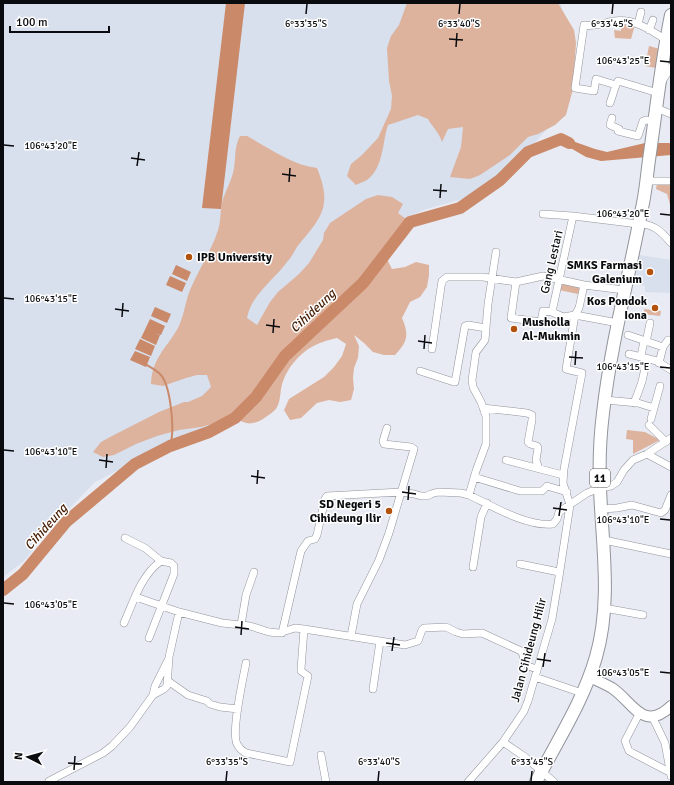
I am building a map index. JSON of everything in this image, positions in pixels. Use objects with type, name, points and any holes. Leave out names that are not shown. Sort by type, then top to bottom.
[{"type":"highway","name":"11","points":[[539,777],[573,716],[596,657],[601,636],[604,608],[604,540],[600,488],[601,439],[605,400],[611,355],[646,181],[658,90],[671,15]]},
{"type":"main road","points":[[589,677],[612,688],[639,714],[652,716],[663,713],[670,707]]},
{"type":"street","points":[[638,24],[641,12]]},
{"type":"street","points":[[649,30],[653,20]]},
{"type":"street","points":[[616,85],[596,80],[594,90],[575,88],[584,25],[597,26],[617,21],[638,24],[666,40]]},
{"type":"street","points":[[610,103],[618,81],[658,90],[670,72]]},
{"type":"street","points":[[656,108],[671,114]]},
{"type":"street","points":[[612,118],[610,125],[618,129],[618,131],[638,136],[643,121],[646,120],[654,125]]},
{"type":"street","points":[[646,181],[671,181]]},
{"type":"street","points":[[543,214],[573,216]]},
{"type":"street","name":"Gang Lestari","points":[[618,323],[575,315],[563,317],[552,312],[573,216],[645,224],[660,230],[671,243]]},
{"type":"street","points":[[468,495],[486,444],[486,416],[472,384],[476,352],[485,340],[496,252]]},
{"type":"street","points":[[432,349],[441,286],[444,278],[447,277],[492,278],[516,282],[543,276],[584,285],[624,290]]},
{"type":"street","points":[[516,282],[511,318],[541,322],[543,311],[552,312]]},
{"type":"street","points":[[570,505],[563,483],[563,475],[582,373],[566,369],[575,315],[579,308],[584,285]]},
{"type":"street","points":[[634,403],[642,384],[644,372],[643,357],[650,324]]},
{"type":"street","points":[[420,371],[454,382],[456,380],[465,326],[468,325],[486,328]]},
{"type":"street","points":[[628,336],[663,347]]},
{"type":"street","points":[[660,363],[663,347],[668,340],[671,340]]},
{"type":"street","points":[[629,354],[643,357],[670,368]]},
{"type":"street","points":[[282,633],[301,550],[308,541],[315,539],[318,535],[325,499],[327,496],[401,492],[421,496],[427,496],[438,492],[461,493],[515,516],[542,524],[553,524],[557,519],[559,512],[587,493],[611,486],[633,460],[647,454],[666,440],[650,422],[660,386]]},
{"type":"street","points":[[605,400],[634,403],[654,408]]},
{"type":"street","points":[[483,408],[527,413],[532,415],[528,442],[537,446],[538,448],[536,460],[539,469]]},
{"type":"street","points":[[351,636],[357,604],[389,534],[414,449],[411,447],[384,444],[383,441],[387,428]]},
{"type":"street","points":[[647,454],[671,467]]},
{"type":"street","points":[[506,460],[563,475]]},
{"type":"street","points":[[474,476],[520,491],[542,491],[547,486],[567,492]]},
{"type":"street","points":[[602,509],[632,505],[662,513],[665,510],[671,495]]},
{"type":"street","points":[[473,566],[482,517],[487,503]]},
{"type":"street","name":"Jalan Cihideung Hilir","points":[[468,782],[503,742],[524,711],[552,619],[570,505]]},
{"type":"street","points":[[125,538],[145,548],[161,562]]},
{"type":"street","points":[[604,540],[660,550],[671,554]]},
{"type":"street","points":[[124,623],[143,580],[155,565],[161,562],[171,563],[175,570],[148,638]]},
{"type":"street","points":[[520,564],[559,572]]},
{"type":"street","points":[[241,625],[246,595],[254,572]]},
{"type":"street","points":[[136,596],[179,612],[216,622],[241,625],[269,632],[282,633],[295,628],[405,645],[418,641],[424,628],[446,627],[464,634],[482,633],[522,651],[526,664],[536,673],[582,693]]},
{"type":"street","points":[[604,608],[643,615]]},
{"type":"street","points":[[153,695],[164,689],[168,681],[169,657],[179,612]]},
{"type":"street","points":[[246,663],[238,709],[236,735],[237,743],[246,753],[290,762],[308,676],[301,669],[304,629]]},
{"type":"street","points":[[373,689],[380,641]]},
{"type":"street","points":[[49,781],[103,753],[112,746],[130,727],[153,695],[155,686],[169,657]]},
{"type":"street","points":[[168,681],[188,695],[207,701],[210,704],[238,709]]},
{"type":"street","points":[[639,714],[627,738],[626,746],[629,751],[670,773]]},
{"type":"street","points":[[652,716],[665,743],[671,776]]},
{"type":"street","points":[[503,742],[525,757],[539,777],[554,782]]},
{"type":"street","points":[[321,755],[326,782]]},
{"type":"shaded area","name":"IPB University","points":[[3,3],[561,3],[573,82],[554,121],[507,175],[463,199],[426,209],[398,221],[264,381],[215,427],[163,448],[95,482],[55,523],[24,561],[3,577]]},
{"type":"shaded area","points":[[226,3],[245,3],[221,209],[202,208]]},
{"type":"shaded area","points":[[407,3],[558,3],[574,30],[576,43],[573,89],[566,115],[555,125],[538,134],[528,137],[510,155],[480,175],[470,179],[450,177],[461,147],[463,127],[448,129],[442,142],[428,119],[418,115],[388,125],[380,162],[377,168],[373,175],[367,180],[356,185],[347,176],[351,164],[378,138],[391,109],[392,96],[389,81],[387,48],[391,36],[399,25]]},
{"type":"shaded area","points":[[620,22],[635,25],[631,39],[615,38],[614,30],[621,31]]},
{"type":"shaded area","points":[[649,46],[660,49],[656,68],[645,66]]},
{"type":"shaded area","points":[[240,136],[247,136],[290,160],[317,168],[322,181],[324,193],[322,211],[318,220],[279,272],[256,298],[250,307],[247,318],[257,325],[270,302],[278,292],[299,274],[309,263],[323,240],[324,233],[330,223],[366,199],[378,195],[392,197],[403,204],[398,213],[410,222],[396,237],[387,259],[392,269],[405,267],[416,262],[429,265],[427,287],[420,297],[410,302],[402,318],[406,329],[405,342],[395,355],[384,355],[373,352],[354,335],[359,346],[358,358],[354,368],[354,389],[351,400],[340,402],[329,400],[317,403],[301,418],[290,420],[284,410],[289,399],[324,377],[334,367],[342,356],[346,344],[337,338],[322,342],[310,348],[294,362],[281,386],[277,408],[263,419],[255,423],[249,423],[242,422],[235,418],[201,427],[179,430],[136,444],[114,455],[103,457],[93,452],[101,442],[159,412],[202,396],[211,387],[207,375],[197,375],[163,386],[151,384],[154,367],[157,360],[178,328],[190,290],[217,233],[222,203],[233,173],[236,148]]},
{"type":"shaded area","points":[[561,137],[607,152],[645,143],[671,143],[671,155],[601,161],[586,157],[567,146],[556,145],[554,138]]},
{"type":"shaded area","points":[[657,183],[671,183],[671,208],[667,194],[656,189]]},
{"type":"shaded area","points":[[639,255],[671,260],[670,293],[645,292],[645,286],[632,283]]},
{"type":"shaded area","points":[[176,265],[191,272],[187,281],[172,274]]},
{"type":"shaded area","points":[[170,276],[186,283],[182,292],[166,285]]},
{"type":"shaded area","points":[[562,282],[581,285],[578,294],[559,290]]},
{"type":"shaded area","points":[[155,307],[171,314],[167,323],[151,316]]},
{"type":"shaded area","points":[[644,309],[661,311],[660,316],[644,314]]},
{"type":"shaded area","points":[[150,319],[165,326],[161,335],[154,333],[160,335],[156,345],[141,338]]},
{"type":"shaded area","points":[[140,339],[155,346],[151,356],[135,349]]},
{"type":"shaded area","points":[[135,351],[150,357],[146,367],[130,360]]},
{"type":"shaded area","points":[[627,430],[645,432],[660,440],[633,454],[633,440],[626,439]]},
{"type":"waterway","name":"Cihideung","points":[[3,590],[23,574],[66,522],[135,464],[170,446],[209,432],[235,418],[256,397],[285,356],[363,283],[410,222],[460,208],[500,180],[528,152],[561,139],[569,143]]},
{"type":"waterway","points":[[145,364],[160,374],[167,388],[172,420],[170,446]]},
{"type":"place","name":"IPB University","points":[[189,257]]},
{"type":"place","name":"SMKS Farmasi Galenium","points":[[650,272]]},
{"type":"place","name":"Kos Pondok Iona","points":[[655,308]]},
{"type":"place","name":"Musholla Al-Mukmin","points":[[514,329]]},
{"type":"place","name":"SD Negeri 5 Cihideung Ilir","points":[[389,511]]}]
